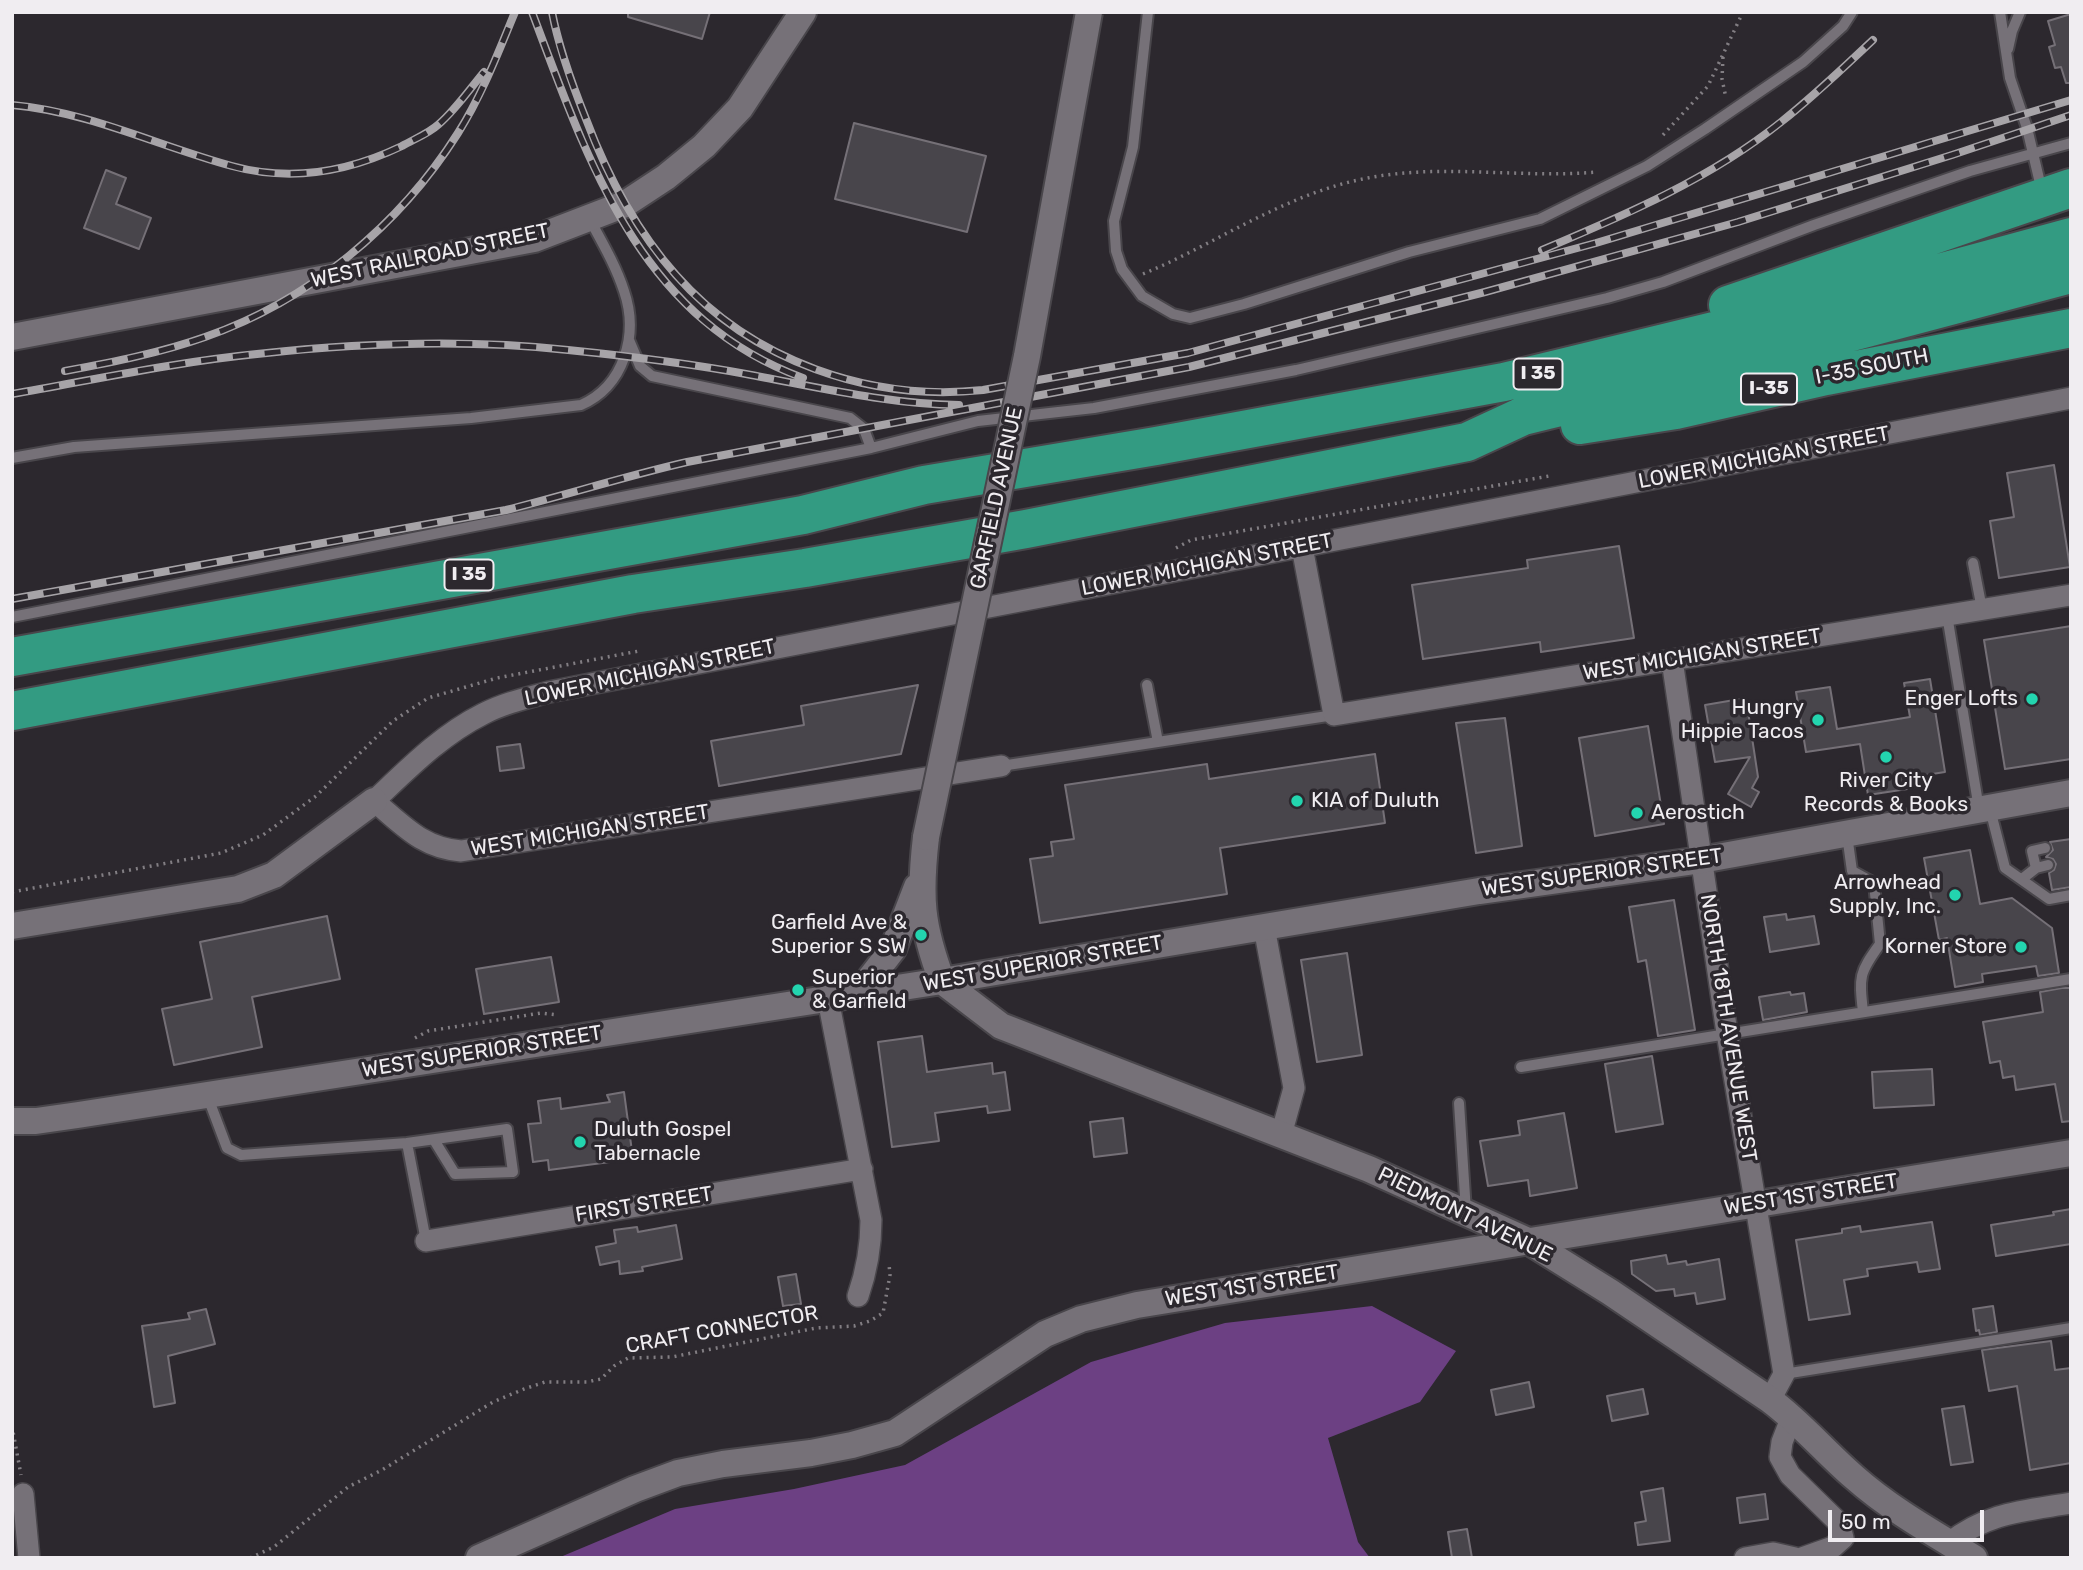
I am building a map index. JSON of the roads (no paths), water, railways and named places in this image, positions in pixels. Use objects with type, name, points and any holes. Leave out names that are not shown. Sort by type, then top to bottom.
[{"type":"highway","points":[[1504,382],[2055,185]]},
{"type":"highway","name":"I 35","points":[[12,657],[803,515],[924,485],[1156,446],[1504,382],[1821,305],[2071,237]]},
{"type":"highway","name":"I 35","points":[[12,711],[633,594],[805,568],[1026,529],[1467,442],[1522,416],[1678,378],[2071,274]]},
{"type":"highway","name":"I-35 SOUTH","points":[[1467,442],[1676,410],[1826,376],[2071,328]]},
{"type":"street","name":"WEST RAILROAD STREET","points":[[12,337],[534,239],[625,204],[666,177],[704,146],[740,108],[803,12]]},
{"type":"street","name":"GARFIELD AVENUE","points":[[942,981],[929,945],[922,909],[921,875],[926,837],[1027,356],[1089,12]]},
{"type":"street","name":"LOWER MICHIGAN STREET","points":[[374,801],[431,748],[456,729],[507,704],[591,683],[2071,398]]},
{"type":"street","points":[[1302,547],[1334,715]]},
{"type":"street","name":"WEST MICHIGAN STREET","points":[[1334,715],[2071,595]]},
{"type":"street","name":"NORTH 18TH AVENUE WEST","points":[[1672,660],[1727,1033],[1784,1374]]},
{"type":"street","name":"WEST MICHIGAN STREET","points":[[374,801],[423,841],[441,850],[461,851],[1001,766]]},
{"type":"street","name":"WEST SUPERIOR STREET","points":[[12,1121],[36,1121],[942,981],[1479,891],[1701,860],[2071,793]]},
{"type":"street","points":[[12,926],[238,889],[274,874],[374,801]]},
{"type":"street","points":[[858,994],[894,949],[921,875]]},
{"type":"street","points":[[1265,926],[1294,1088],[1280,1135]]},
{"type":"street","name":"PIEDMONT AVENUE","points":[[942,981],[1001,1026],[1369,1169],[1528,1241],[1610,1292],[1770,1400],[1879,1497],[1975,1558]]},
{"type":"street","points":[[828,999],[871,1220],[871,1249],[858,1296]]},
{"type":"street","name":"WEST 1ST STREET","points":[[479,1558],[635,1489],[678,1473],[723,1464],[811,1453],[895,1433],[1009,1356],[1045,1334],[1081,1319],[1137,1305],[2071,1153]]},
{"type":"street","name":"FIRST STREET","points":[[426,1241],[862,1169]]},
{"type":"street","points":[[1770,1400],[1784,1374]]},
{"type":"street","points":[[1791,1416],[1780,1457],[1790,1475],[1839,1523],[1843,1538],[1833,1548],[1802,1558]]},
{"type":"street","points":[[23,1494],[29,1558]]},
{"type":"street","points":[[1949,1543],[1967,1528],[2001,1515],[2071,1503]]},
{"type":"street","points":[[1745,1558],[1773,1553],[1796,1558]]},
{"type":"lane","points":[[1148,12],[1133,147],[1114,220],[1116,251],[1122,269],[1142,296],[1173,314],[1190,318],[1244,304],[1409,252],[1540,219],[1647,166],[1803,62],[1843,26],[1852,12]]},
{"type":"lane","points":[[2000,12],[2010,78],[2033,154],[2055,185]]},
{"type":"lane","points":[[2006,55],[2020,12]]},
{"type":"lane","points":[[12,617],[871,448],[978,421],[1094,408],[1296,370],[1606,298],[1663,282],[1814,225],[1970,171],[2071,143]]},
{"type":"lane","points":[[589,218],[625,292],[629,340],[640,366],[652,376],[850,418],[864,429],[871,448]]},
{"type":"lane","points":[[12,458],[74,447],[471,418],[581,405],[593,400],[613,381],[623,363],[629,340]]},
{"type":"lane","points":[[1973,563],[1982,609]]},
{"type":"lane","points":[[1947,615],[1984,808],[2005,868],[2049,899],[2071,895]]},
{"type":"lane","points":[[1147,685],[1158,742]]},
{"type":"lane","points":[[1001,766],[1334,715]]},
{"type":"lane","points":[[1846,833],[1852,871],[1874,883],[1880,944],[1862,969],[1860,988],[1863,1012]]},
{"type":"lane","points":[[2036,868],[2032,851],[2045,848]]},
{"type":"lane","points":[[2022,879],[2036,868],[2048,865]]},
{"type":"lane","points":[[1521,1067],[2071,979]]},
{"type":"lane","points":[[207,1095],[227,1149],[241,1155],[407,1143],[434,1139],[507,1129],[513,1172],[455,1174],[434,1139]]},
{"type":"lane","points":[[1459,1103],[1466,1212]]},
{"type":"lane","points":[[407,1143],[426,1241]]},
{"type":"lane","points":[[1784,1374],[2071,1328]]},
{"type":"railway","points":[[65,371],[171,348],[243,322],[280,303],[349,256],[409,199],[435,167],[467,119],[515,12]]},
{"type":"railway","points":[[532,12],[575,124],[599,177],[627,228],[660,275],[699,316],[747,351],[803,378]]},
{"type":"railway","points":[[552,12],[571,80],[613,181],[648,240],[676,275],[706,305],[740,331],[777,352],[816,369],[856,382],[940,392],[983,390],[1188,353],[1596,243],[2071,100]]},
{"type":"railway","points":[[1542,250],[1666,194],[1725,161],[1793,112],[1873,40]]},
{"type":"railway","points":[[12,105],[96,122],[232,166],[254,171],[297,174],[361,162],[421,136],[435,128],[457,106],[484,72]]},
{"type":"railway","points":[[12,599],[506,510],[687,462],[1189,367],[1485,292],[1738,222],[2071,115]]},
{"type":"railway","points":[[12,394],[226,357],[335,347],[490,344],[635,357],[879,398],[959,405]]},
{"type":"place","name":"Enger Lofts","points":[[2032,699]]},
{"type":"place","name":"Hungry Hippie Tacos","points":[[1818,720]]},
{"type":"place","name":"River City Records & Books","points":[[1886,757]]},
{"type":"place","name":"KIA of Duluth","points":[[1297,801]]},
{"type":"place","name":"Aerostich","points":[[1637,813]]},
{"type":"place","name":"Arrowhead Supply, Inc.","points":[[1955,895]]},
{"type":"place","name":"Garfield Ave & Superior S SW","points":[[921,935]]},
{"type":"place","name":"Korner Store","points":[[2021,947]]},
{"type":"place","name":"Superior & Garfield","points":[[798,990]]},
{"type":"place","name":"Duluth Gospel Tabernacle","points":[[580,1142]]}]
